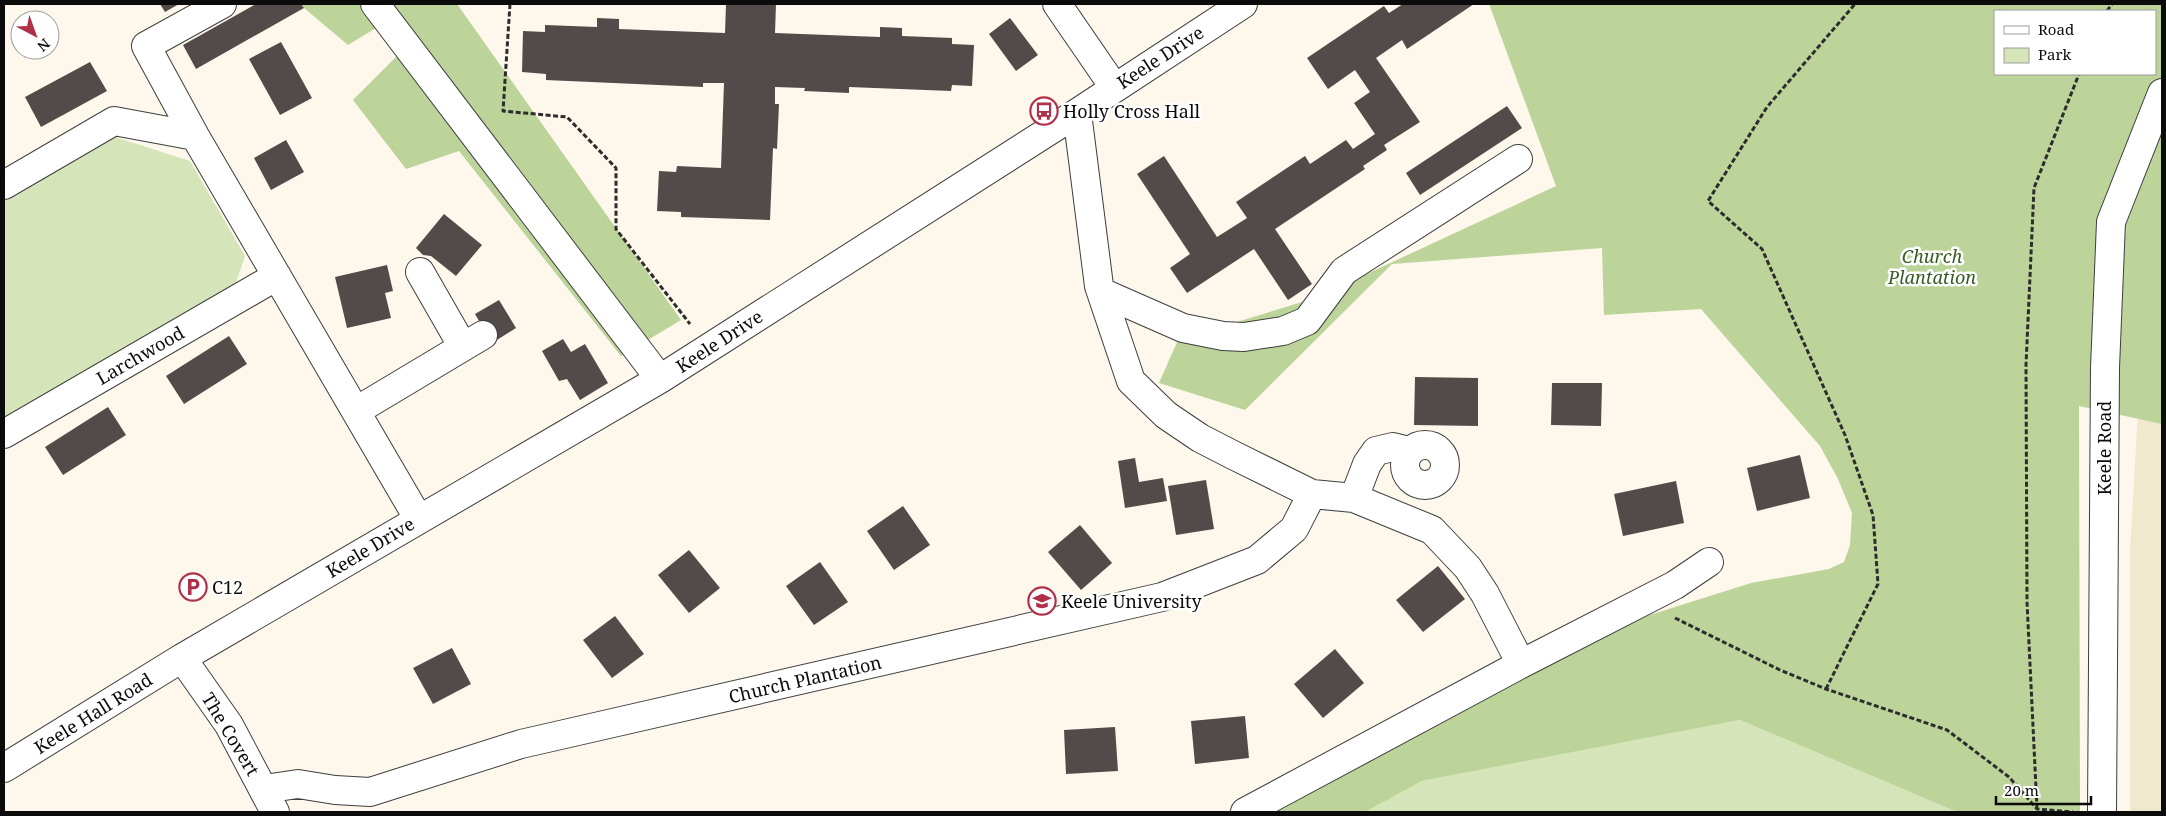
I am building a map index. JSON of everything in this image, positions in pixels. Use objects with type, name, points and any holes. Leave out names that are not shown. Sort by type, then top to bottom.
[{"type":"street","points":[[222,4],[146,46],[195,136],[418,518]]},
{"type":"street","points":[[375,4],[660,379]]},
{"type":"street","points":[[1056,4],[1114,87]]},
{"type":"street","name":"Keele Drive","points":[[182,658],[418,518],[660,379],[1078,113],[1114,87],[1243,4]]},
{"type":"street","name":"Keele Road","points":[[2102,812],[2105,368],[2111,222],[2162,92]]},
{"type":"street","points":[[1078,113],[1101,292],[1131,381],[1166,415],[1200,438],[1312,494],[1354,498],[1432,530],[1468,568],[1485,594],[1522,664]]},
{"type":"street","points":[[4,185],[114,122],[195,136]]},
{"type":"street","points":[[1101,292],[1157,318],[1191,330],[1223,336],[1244,337],[1283,331],[1307,321],[1344,271],[1518,158]]},
{"type":"street","points":[[356,411],[473,341],[420,272]]},
{"type":"street","name":"Larchwood","points":[[4,434],[277,276]]},
{"type":"street","points":[[1354,498],[1367,464],[1376,450],[1393,447],[1409,451]]},
{"type":"street","name":"Church Plantation","points":[[269,801],[298,784],[335,790],[370,792],[521,744],[1162,597],[1257,560],[1294,529],[1312,494]]},
{"type":"street","points":[[1245,812],[1522,664],[1675,585],[1709,562]]},
{"type":"street","name":"The Covert","points":[[182,658],[230,725],[269,801]]},
{"type":"street","name":"Keele Hall Road","points":[[4,768],[182,658]]},
{"type":"path","points":[[510,4],[503,111],[567,117],[616,168],[616,229],[709,348]]},
{"type":"path","points":[[1826,689],[1878,584],[1872,515],[1845,436],[1762,249],[1708,201],[1767,106],[1855,4]]},
{"type":"path","points":[[2037,810],[2027,602],[2026,394],[2034,188],[2079,75]]},
{"type":"path","points":[[1642,601],[1780,670],[1826,689],[1947,730],[2009,777],[2037,810],[2078,812]]},
{"type":"shaded area","points":[[2162,183],[2162,812],[2130,812],[2130,552],[2149,215]]},
{"type":"green space","points":[[301,4],[457,4],[681,320],[621,356],[459,151],[406,169],[353,100],[398,55],[376,28],[348,45]]},
{"type":"green space","name":"Church Plantation","points":[[1489,4],[2162,4],[2162,424],[2079,406],[2080,812],[1957,812],[1740,720],[1422,781],[1365,812],[1274,812],[1637,619],[1751,583],[1829,569],[1844,562],[1850,545],[1852,513],[1838,479],[1820,446],[1701,309],[1604,315],[1602,248],[1392,264],[1245,410],[1159,383],[1178,340],[1315,298],[1556,186]]},
{"type":"green space","points":[[115,137],[190,161],[245,256],[236,283],[4,419],[4,199]]},
{"type":"green space","points":[[1740,720],[1957,812],[1365,812],[1422,781]]},
{"type":"building","points":[[160,4],[179,4],[165,12]]},
{"type":"building","points":[[256,4],[301,4],[304,8],[196,69],[183,45]]},
{"type":"building","points":[[726,4],[776,4],[775,33],[880,37],[880,27],[902,28],[902,36],[952,38],[952,44],[974,45],[972,86],[952,85],[951,91],[849,87],[849,93],[804,91],[805,88],[775,87],[775,104],[779,104],[777,149],[773,148],[770,220],[681,217],[681,212],[657,211],[659,171],[676,172],[677,166],[721,168],[724,83],[703,83],[703,87],[546,80],[546,74],[522,72],[523,31],[545,32],[545,25],[597,27],[597,18],[619,19],[619,29],[725,33]]},
{"type":"building","points":[[1403,4],[1474,4],[1407,49],[1402,40],[1376,58],[1420,122],[1384,145],[1387,150],[1363,166],[1365,169],[1275,229],[1312,284],[1288,300],[1254,249],[1187,293],[1170,268],[1190,254],[1137,174],[1164,156],[1217,237],[1247,218],[1236,202],[1305,156],[1310,164],[1346,140],[1353,149],[1375,134],[1354,103],[1370,92],[1355,70],[1328,89],[1307,58],[1384,6],[1389,13]]},
{"type":"building","points":[[1010,18],[1038,55],[1016,71],[989,34]]},
{"type":"building","points":[[281,42],[312,98],[280,115],[249,59]]},
{"type":"building","points":[[90,62],[107,91],[41,127],[25,97]]},
{"type":"building","points":[[1507,106],[1522,128],[1420,195],[1406,173]]},
{"type":"building","points":[[286,140],[304,172],[271,190],[254,158]]},
{"type":"building","points":[[444,214],[482,245],[456,276],[431,256],[423,255],[416,248]]},
{"type":"building","points":[[387,265],[393,291],[385,293],[391,318],[347,328],[335,277]]},
{"type":"building","points":[[499,300],[516,328],[492,343],[475,314]]},
{"type":"building","points":[[229,336],[247,364],[184,404],[166,376]]},
{"type":"building","points":[[563,339],[571,352],[585,344],[608,383],[580,400],[567,379],[559,381],[542,351]]},
{"type":"building","points":[[1415,377],[1478,378],[1478,426],[1414,425]]},
{"type":"building","points":[[1552,383],[1602,383],[1601,426],[1551,425]]},
{"type":"building","points":[[108,407],[126,435],[63,475],[45,447]]},
{"type":"building","points":[[1800,455],[1810,498],[1757,511],[1747,468]]},
{"type":"building","points":[[1135,458],[1139,482],[1163,478],[1167,501],[1125,508],[1118,461]]},
{"type":"building","points":[[1206,480],[1214,529],[1176,535],[1168,486]]},
{"type":"building","points":[[1676,481],[1684,523],[1623,536],[1614,494]]},
{"type":"building","points":[[903,506],[930,545],[894,570],[867,531]]},
{"type":"building","points":[[1080,525],[1112,563],[1081,590],[1048,552]]},
{"type":"building","points":[[689,550],[720,588],[689,613],[658,575]]},
{"type":"building","points":[[820,562],[848,602],[814,625],[786,586]]},
{"type":"building","points":[[1438,566],[1465,599],[1423,632],[1396,600]]},
{"type":"building","points":[[615,616],[644,654],[612,678],[583,640]]},
{"type":"building","points":[[452,648],[471,684],[433,704],[413,668]]},
{"type":"building","points":[[1335,649],[1364,683],[1323,718],[1294,684]]},
{"type":"building","points":[[1245,716],[1249,758],[1195,764],[1191,721]]},
{"type":"building","points":[[1115,727],[1118,771],[1066,774],[1064,730]]},
{"type":"place","name":"Holly Cross Hall","points":[[1044,111]]},
{"type":"place","name":"C12","points":[[193,587]]},
{"type":"place","name":"Keele University","points":[[1042,601]]}]
